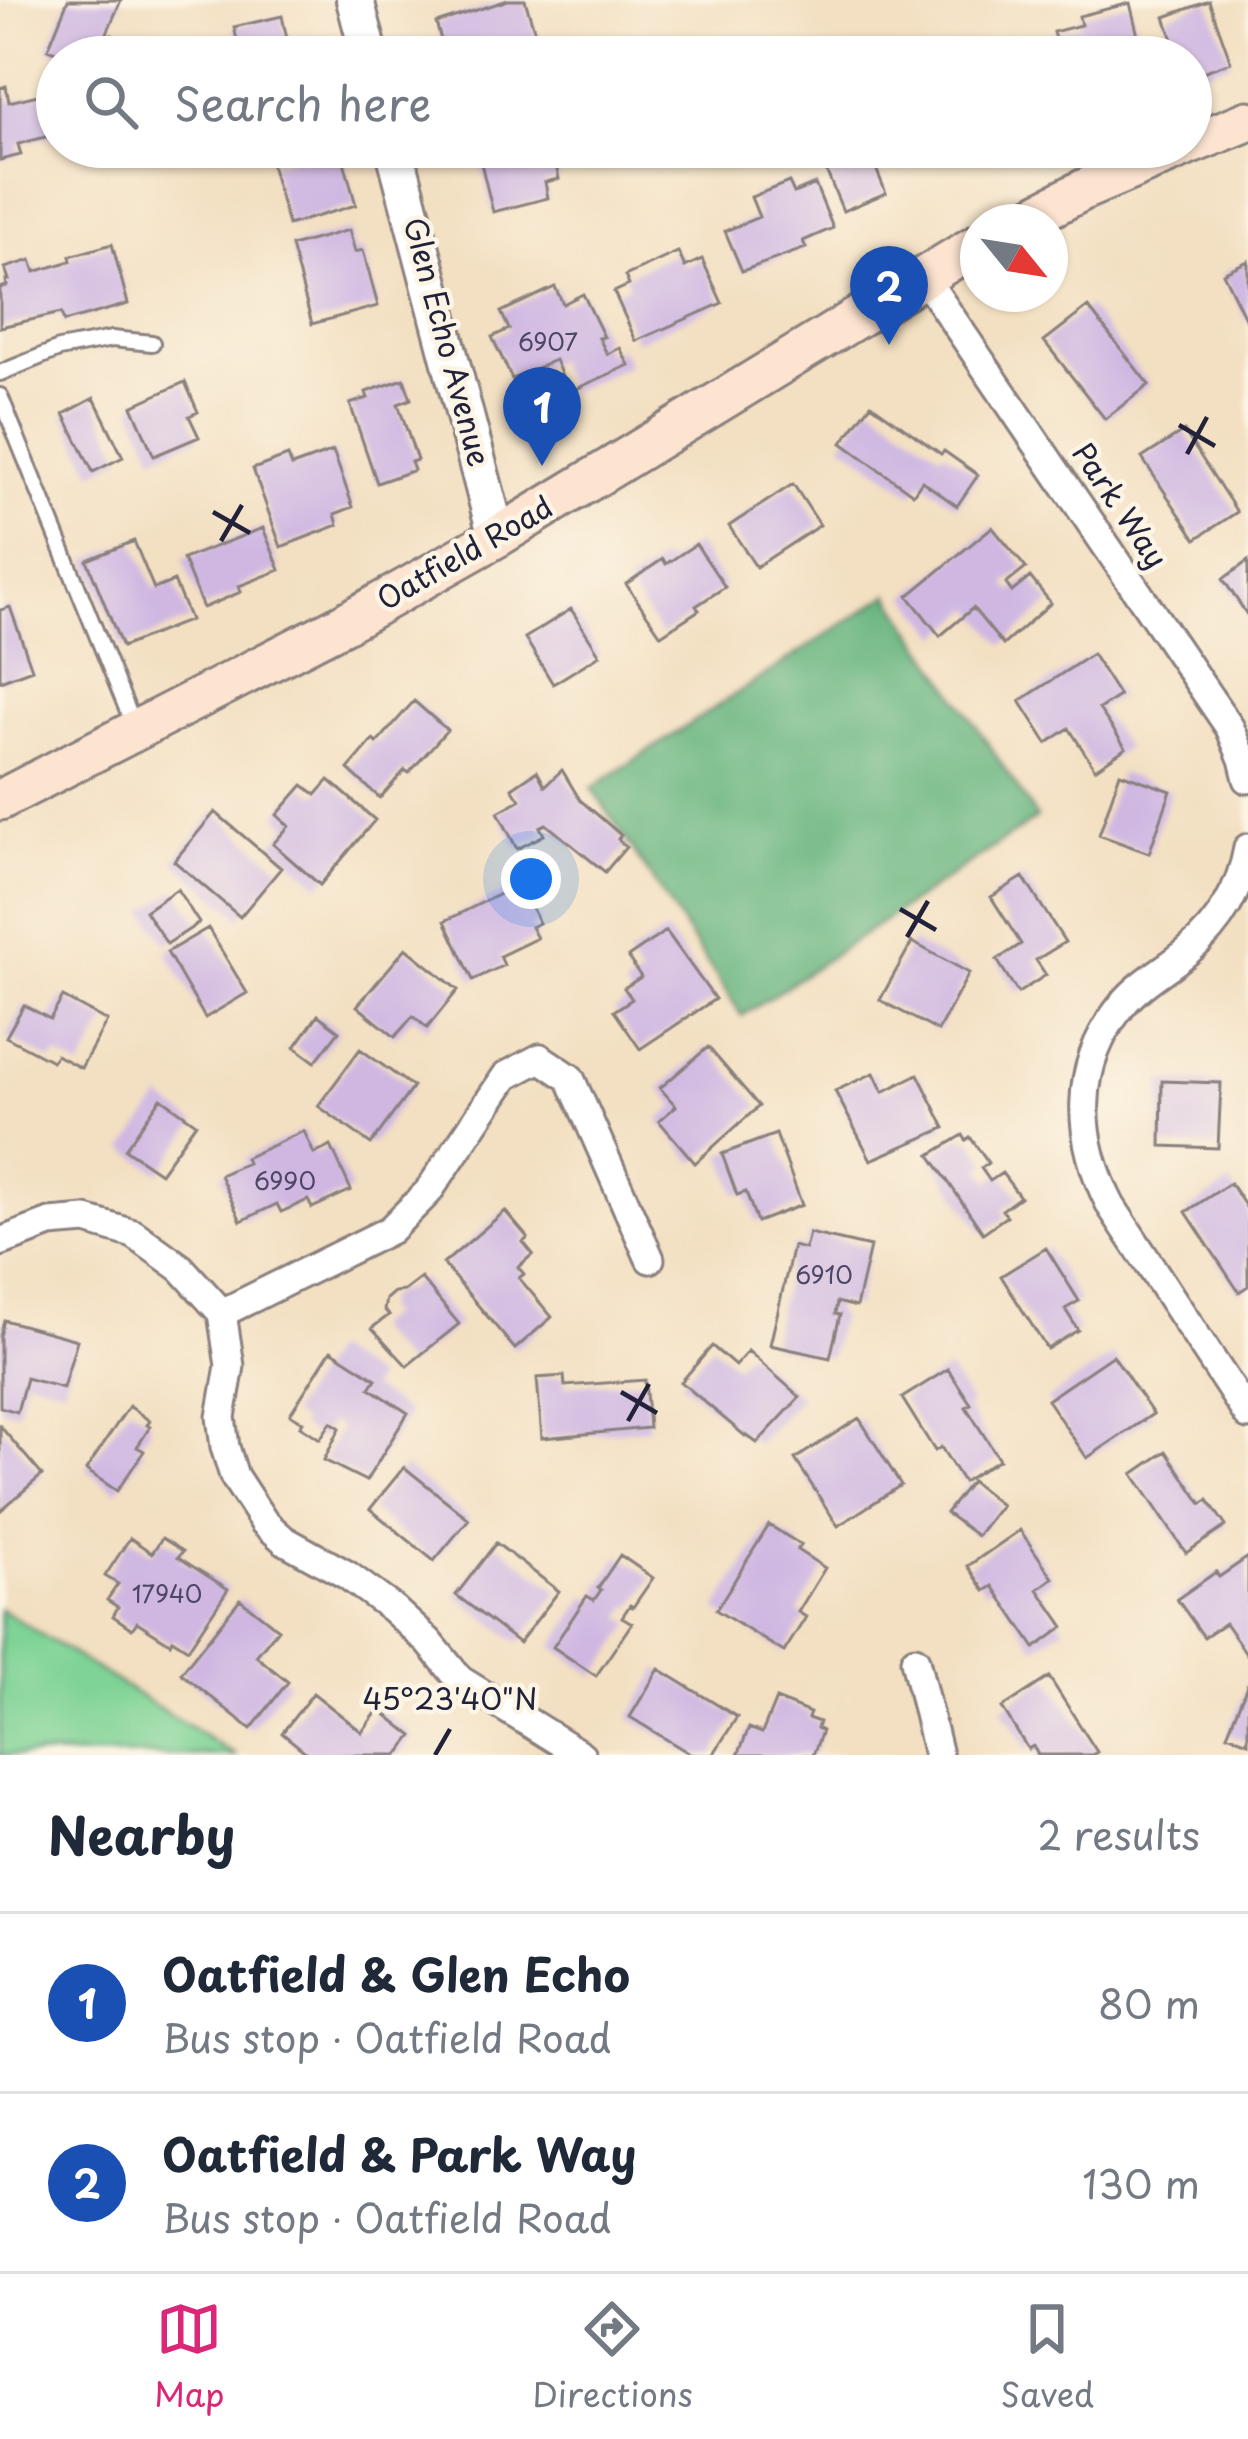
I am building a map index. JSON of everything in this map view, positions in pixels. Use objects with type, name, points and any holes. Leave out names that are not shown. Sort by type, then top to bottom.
[{"type":"main road","points":[[1212,136],[1248,121]]},
{"type":"main road","points":[[1056,204],[1135,168]]},
{"type":"main road","name":"Oatfield Road","points":[[0,800],[343,624],[497,536],[960,254]]},
{"type":"street","points":[[355,0],[364,36]]},
{"type":"street","name":"Glen Echo Avenue","points":[[400,168],[497,536]]},
{"type":"street","name":"Park Way","points":[[922,276],[1230,728],[1248,779]]},
{"type":"street","points":[[1248,853],[1235,891],[1217,920],[1190,950],[1123,1003],[1102,1036],[1083,1107],[1094,1174],[1111,1206],[1248,1415]]},
{"type":"street","points":[[222,1313],[390,1230],[428,1192],[506,1076],[540,1058],[570,1078],[650,1259]]},
{"type":"street","points":[[0,1242],[50,1223],[86,1220],[134,1234],[181,1268],[222,1313],[230,1366],[221,1417],[225,1447],[234,1476],[264,1522],[284,1540],[392,1608],[460,1679],[580,1755]]},
{"type":"street","points":[[915,1660],[938,1755]]},
{"type":"lane","points":[[0,374],[59,349],[112,339],[152,344]]},
{"type":"lane","points":[[0,396],[136,731]]},
{"type":"green space","points":[[889,594],[1037,818],[742,1016],[592,788]]},
{"type":"green space","points":[[0,1609],[235,1755],[0,1755]]},
{"type":"building","points":[[68,0],[121,0],[107,33],[114,36],[53,36]]},
{"type":"building","points":[[508,0],[525,0],[536,36],[440,36],[436,23]]},
{"type":"building","points":[[1209,1],[1231,62],[1212,69],[1212,36],[1172,36],[1165,17]]},
{"type":"building","points":[[1130,3],[1138,36],[1054,36],[1053,32],[1081,25],[1079,16]]},
{"type":"building","points":[[282,16],[286,36],[236,36],[234,27]]},
{"type":"building","points":[[6,86],[9,102],[36,95],[36,139],[18,144],[21,155],[0,160],[0,88]]},
{"type":"building","points":[[272,168],[346,168],[356,205],[288,225]]},
{"type":"building","points":[[482,168],[557,168],[559,179],[545,182],[548,198],[493,212]]},
{"type":"building","points":[[825,168],[876,168],[886,193],[843,211]]},
{"type":"building","points":[[789,182],[794,193],[815,184],[833,228],[803,241],[806,248],[742,271],[725,231],[759,217],[751,197]]},
{"type":"building","points":[[349,230],[355,252],[363,250],[378,306],[312,324],[291,246]]},
{"type":"building","points":[[112,244],[128,304],[64,322],[61,313],[0,327],[0,288],[9,280],[5,268],[31,260],[35,272]]},
{"type":"building","points":[[678,252],[685,267],[702,259],[722,303],[636,341],[614,292],[629,285],[625,276]]},
{"type":"building","points":[[1248,261],[1248,324],[1223,273]]},
{"type":"building","points":[[555,287],[563,304],[583,294],[607,354],[620,348],[629,365],[569,392],[555,360],[512,379],[492,337],[509,329],[501,312]]},
{"type":"building","points":[[1088,307],[1149,385],[1105,419],[1044,341]]},
{"type":"building","points":[[404,379],[411,399],[398,404],[417,460],[411,462],[414,470],[377,483],[350,404],[368,398],[366,392]]},
{"type":"building","points":[[185,382],[198,412],[189,416],[199,437],[154,456],[132,406]]},
{"type":"building","points":[[94,398],[123,457],[93,472],[64,414]]},
{"type":"building","points":[[871,404],[978,475],[957,506],[922,481],[913,494],[842,443]]},
{"type":"building","points":[[1184,431],[1237,512],[1196,539],[1142,458]]},
{"type":"building","points":[[333,451],[353,507],[335,514],[338,525],[281,547],[253,469],[288,456],[292,466]]},
{"type":"building","points":[[793,484],[820,525],[756,567],[729,526]]},
{"type":"building","points":[[992,527],[1026,568],[1006,584],[1012,592],[1030,577],[1051,603],[1003,645],[973,608],[940,636],[908,596]]},
{"type":"building","points":[[263,528],[280,570],[239,586],[241,592],[203,608],[183,559]]},
{"type":"building","points":[[134,541],[154,589],[174,581],[190,620],[122,647],[87,560]]},
{"type":"building","points":[[696,544],[725,587],[661,635],[626,584]]},
{"type":"building","points":[[1248,561],[1248,616],[1223,579]]},
{"type":"building","points":[[10,607],[32,669],[0,681],[0,610]]},
{"type":"building","points":[[571,609],[600,655],[553,684],[525,638]]},
{"type":"building","points":[[1092,654],[1119,696],[1099,709],[1126,748],[1095,769],[1069,728],[1047,743],[1020,701]]},
{"type":"building","points":[[414,701],[447,730],[380,798],[348,769]]},
{"type":"building","points":[[562,770],[580,800],[621,835],[618,839],[626,847],[605,872],[546,824],[540,827],[544,835],[517,849],[498,812],[520,800],[512,788],[537,771],[545,786]]},
{"type":"building","points":[[1120,773],[1171,791],[1149,853],[1099,835]]},
{"type":"building","points":[[329,780],[375,820],[320,885],[273,844],[289,826],[277,815],[303,785],[316,795]]},
{"type":"building","points":[[215,812],[281,868],[240,917],[174,861]]},
{"type":"building","points":[[1023,877],[1065,942],[1036,960],[1046,975],[1018,993],[997,960],[1021,944],[991,897]]},
{"type":"building","points":[[520,884],[539,923],[531,927],[537,938],[500,956],[504,965],[473,980],[445,921]]},
{"type":"building","points":[[177,889],[199,923],[167,944],[145,911]]},
{"type":"building","points":[[208,928],[247,993],[205,1018],[167,952]]},
{"type":"building","points":[[666,931],[715,999],[640,1049],[614,1011],[632,999],[624,988],[641,977],[628,957]]},
{"type":"building","points":[[912,942],[969,973],[938,1031],[880,1000]]},
{"type":"building","points":[[406,948],[458,990],[427,1028],[413,1016],[395,1037],[357,1006]]},
{"type":"building","points":[[63,997],[107,1021],[81,1068],[56,1055],[52,1061],[6,1037],[24,1005],[50,1019]]},
{"type":"building","points":[[318,1015],[339,1031],[315,1062],[295,1047]]},
{"type":"building","points":[[708,1047],[759,1106],[695,1163],[659,1121],[676,1106],[660,1088]]},
{"type":"building","points":[[360,1049],[413,1087],[371,1144],[318,1106]]},
{"type":"building","points":[[874,1073],[883,1092],[918,1074],[945,1128],[871,1160],[835,1091]]},
{"type":"building","points":[[1162,1081],[1221,1083],[1218,1148],[1161,1146]]},
{"type":"building","points":[[161,1098],[196,1123],[160,1173],[125,1149]]},
{"type":"building","points":[[304,1131],[314,1154],[331,1146],[351,1190],[312,1208],[308,1200],[281,1212],[277,1204],[241,1221],[220,1175]]},
{"type":"building","points":[[776,1134],[802,1205],[757,1222],[746,1192],[737,1195],[722,1154]]},
{"type":"building","points":[[963,1135],[966,1140],[970,1137],[988,1163],[981,1168],[990,1181],[1002,1173],[1020,1197],[1002,1210],[1007,1216],[983,1233],[930,1155]]},
{"type":"building","points":[[1230,1183],[1248,1210],[1248,1286],[1239,1292],[1186,1212]]},
{"type":"building","points":[[505,1211],[528,1238],[523,1242],[533,1254],[518,1267],[524,1274],[519,1278],[552,1317],[515,1349],[443,1264]]},
{"type":"building","points":[[809,1233],[870,1247],[856,1307],[837,1302],[835,1314],[840,1315],[830,1358],[770,1345],[793,1246],[805,1249]]},
{"type":"building","points":[[1046,1248],[1079,1301],[1065,1309],[1078,1330],[1047,1349],[1001,1276]]},
{"type":"building","points":[[421,1278],[459,1324],[407,1366],[372,1328],[389,1315],[384,1310],[386,1299]]},
{"type":"building","points":[[4,1320],[77,1340],[63,1388],[26,1378],[17,1412],[0,1407]]},
{"type":"building","points":[[712,1346],[735,1366],[748,1351],[800,1397],[757,1443],[681,1382]]},
{"type":"building","points":[[331,1350],[376,1379],[370,1388],[408,1413],[366,1481],[324,1460],[340,1428],[331,1422],[320,1439],[290,1414]]},
{"type":"building","points":[[1113,1355],[1153,1414],[1087,1458],[1047,1400]]},
{"type":"building","points":[[948,1369],[999,1459],[963,1482],[941,1447],[935,1451],[902,1398]]},
{"type":"building","points":[[564,1376],[565,1386],[645,1380],[649,1428],[542,1438],[537,1378]]},
{"type":"building","points":[[129,1406],[150,1421],[150,1427],[137,1447],[144,1451],[117,1491],[86,1470]]},
{"type":"building","points":[[859,1418],[901,1485],[838,1526],[795,1459]]},
{"type":"building","points":[[0,1426],[42,1475],[0,1511]]},
{"type":"building","points":[[1166,1451],[1202,1504],[1208,1500],[1226,1526],[1186,1553],[1133,1474]]},
{"type":"building","points":[[404,1467],[469,1519],[434,1561],[370,1509]]},
{"type":"building","points":[[971,1481],[1001,1505],[977,1536],[946,1513]]},
{"type":"building","points":[[769,1525],[801,1545],[797,1550],[825,1568],[798,1612],[806,1617],[784,1652],[716,1610]]},
{"type":"building","points":[[1020,1530],[1053,1578],[1038,1589],[1064,1627],[1035,1648],[993,1586],[985,1591],[968,1566]]},
{"type":"building","points":[[130,1538],[152,1553],[162,1538],[183,1551],[178,1557],[228,1589],[188,1649],[137,1622],[132,1629],[113,1616],[118,1607],[107,1600],[118,1584],[105,1576]]},
{"type":"building","points":[[496,1543],[559,1591],[519,1643],[456,1595]]},
{"type":"building","points":[[620,1555],[653,1578],[622,1617],[632,1623],[596,1676],[553,1647],[587,1596],[594,1600]]},
{"type":"building","points":[[1248,1557],[1248,1656],[1225,1623],[1204,1637],[1177,1599]]},
{"type":"building","points":[[240,1599],[278,1629],[256,1656],[288,1682],[251,1729],[181,1673]]},
{"type":"building","points":[[659,1669],[737,1717],[713,1755],[692,1755],[630,1717]]},
{"type":"building","points":[[1049,1677],[1097,1752],[1092,1755],[1038,1755],[1033,1746],[1028,1749],[1002,1708]]},
{"type":"building","points":[[1248,1683],[1248,1742],[1227,1734]]},
{"type":"building","points":[[313,1693],[362,1732],[379,1709],[413,1736],[398,1755],[309,1755],[282,1733]]},
{"type":"building","points":[[776,1699],[810,1713],[808,1718],[819,1722],[817,1728],[822,1731],[813,1755],[738,1755],[749,1728],[762,1733]]},
{"type":"place","name":"Oatfield & Park Way","points":[[889,345]]},
{"type":"place","name":"Oatfield & Glen Echo","points":[[542,466]]}]
